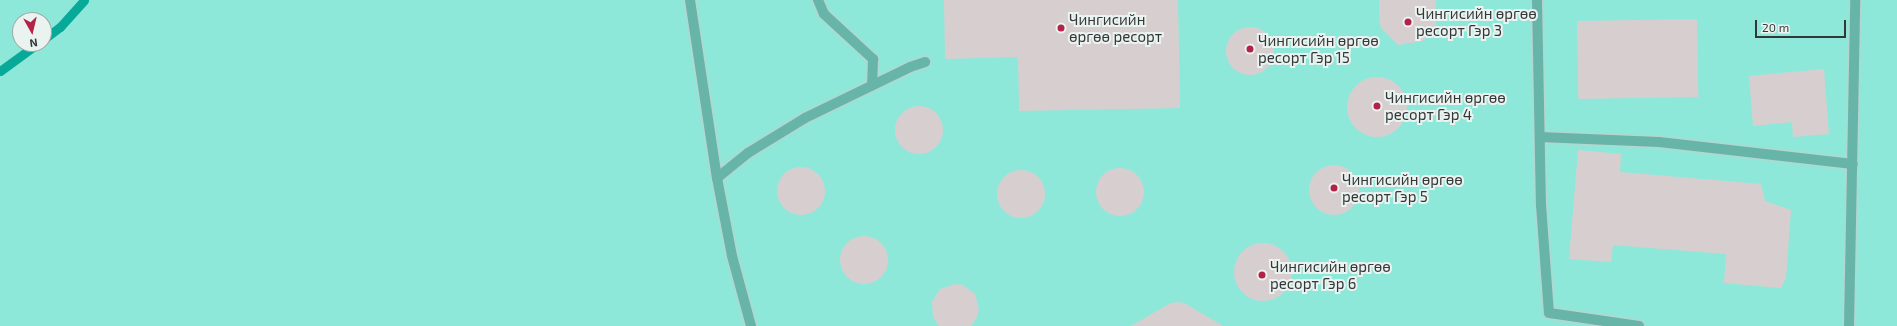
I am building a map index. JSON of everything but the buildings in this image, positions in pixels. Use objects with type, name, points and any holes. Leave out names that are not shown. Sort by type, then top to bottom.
[{"type":"street","points":[[690,0],[717,178],[732,256],[751,326]]},
{"type":"street","points":[[818,0],[824,14],[873,58],[872,85]]},
{"type":"street","points":[[1537,0],[1541,205],[1549,313],[1639,326]]},
{"type":"street","points":[[1849,326],[1855,0]]},
{"type":"street","points":[[717,178],[731,165],[774,135],[872,85],[924,62]]},
{"type":"street","points":[[1540,137],[1659,142],[1853,164]]},
{"type":"green space","points":[[0,0],[1897,0],[1897,326],[0,326]]},
{"type":"waterway","points":[[52,33],[60,27],[84,0]]},
{"type":"waterway","points":[[0,71],[26,52]]},
{"type":"place","name":"Чингисийн өргөө ресорт Гэр 3","points":[[1408,22]]},
{"type":"place","name":"Чингисийн өргөө ресорт","points":[[1061,28]]},
{"type":"place","name":"Чингисийн өргөө ресорт Гэр 15","points":[[1250,49]]},
{"type":"place","name":"Чингисийн өргөө ресорт Гэр 4","points":[[1377,106]]},
{"type":"place","name":"Чингисийн өргөө ресорт Гэр 5","points":[[1334,188]]},
{"type":"place","name":"Чингисийн өргөө ресорт Гэр 6","points":[[1262,275]]}]
